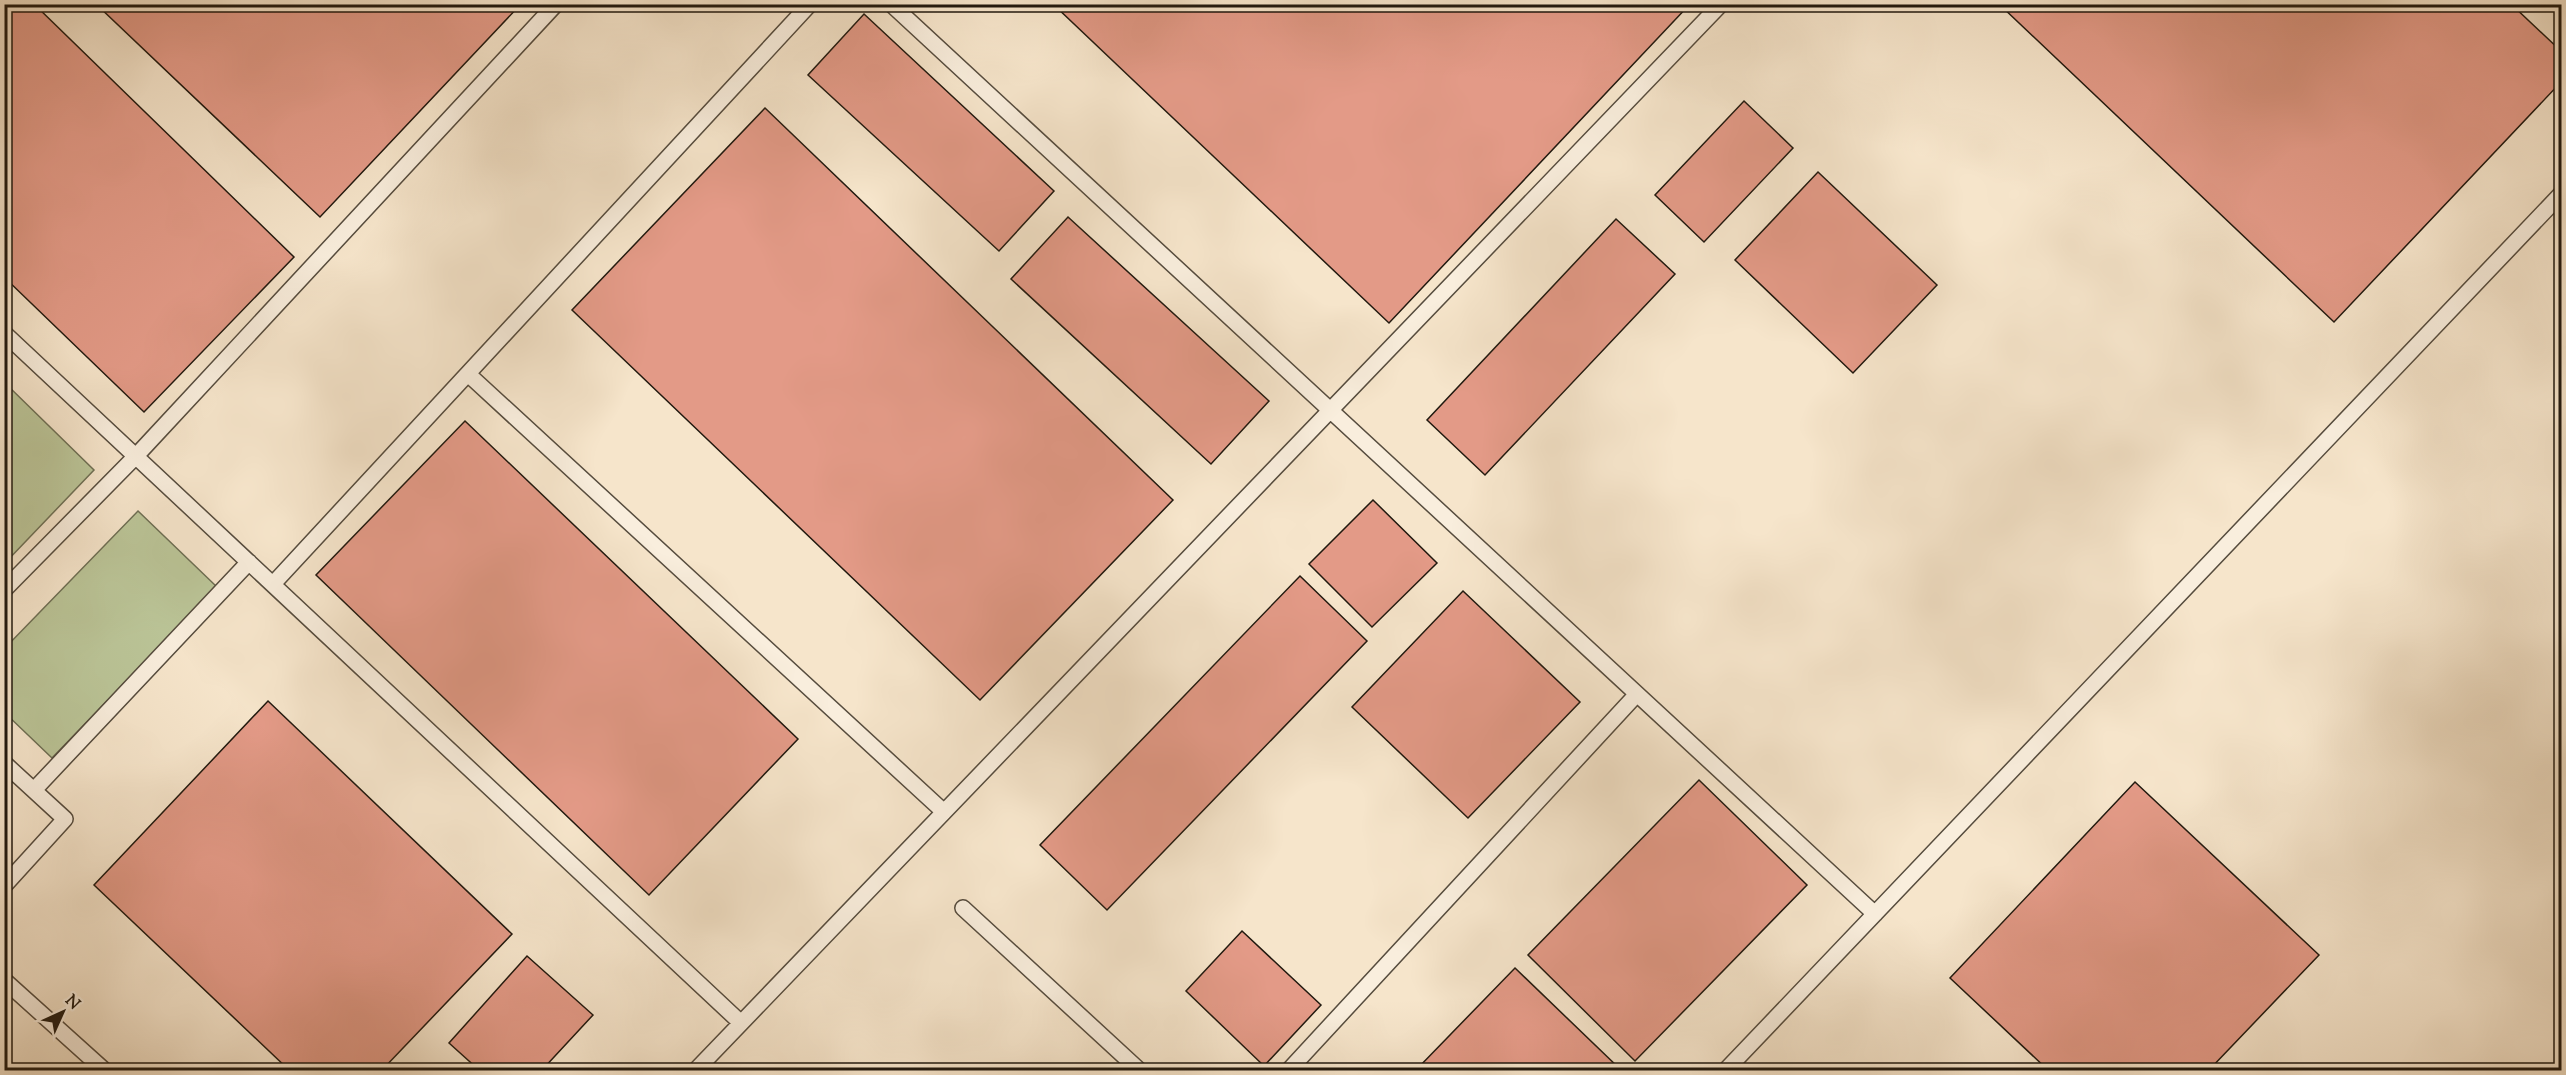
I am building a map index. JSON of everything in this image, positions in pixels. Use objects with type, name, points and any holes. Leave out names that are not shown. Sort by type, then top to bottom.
[{"type":"lane","points":[[4,590],[136,456],[556,4]]},
{"type":"lane","points":[[273,584],[810,4]]},
{"type":"lane","points":[[891,4],[1875,914]]},
{"type":"lane","points":[[696,1071],[1721,4]]},
{"type":"lane","points":[[1726,1071],[2562,193]]},
{"type":"lane","points":[[4,333],[741,1023]]},
{"type":"lane","points":[[468,374],[944,812]]},
{"type":"lane","points":[[34,790],[249,562]]},
{"type":"lane","points":[[1289,1071],[1637,694]]},
{"type":"lane","points":[[4,763],[65,819],[4,886]]},
{"type":"lane","points":[[963,908],[1139,1071]]},
{"type":"lane","points":[[4,980],[104,1071]]},
{"type":"green space","points":[[5,383],[94,470],[4,563]]},
{"type":"green space","points":[[138,511],[217,587],[52,758],[5,713],[4,649]]},
{"type":"building","points":[[4,4],[34,4],[294,257],[144,412],[4,277]]},
{"type":"building","points":[[96,4],[521,4],[320,217]]},
{"type":"building","points":[[1053,4],[1690,4],[1389,323]]},
{"type":"building","points":[[1999,4],[2511,4],[2562,52],[2562,81],[2334,322]]},
{"type":"building","points":[[864,14],[1054,191],[999,251],[808,75]]},
{"type":"building","points":[[1744,101],[1793,148],[1704,242],[1655,195]]},
{"type":"building","points":[[765,108],[1173,500],[980,700],[572,310]]},
{"type":"building","points":[[1818,172],[1937,285],[1853,373],[1735,260]]},
{"type":"building","points":[[1068,217],[1269,401],[1211,464],[1011,279]]},
{"type":"building","points":[[1616,219],[1675,274],[1485,475],[1427,420]]},
{"type":"building","points":[[465,421],[798,739],[649,895],[316,575]]},
{"type":"building","points":[[1373,500],[1437,563],[1372,627],[1309,564]]},
{"type":"building","points":[[1300,576],[1367,641],[1107,910],[1040,845]]},
{"type":"building","points":[[1463,591],[1580,702],[1468,818],[1352,707]]},
{"type":"building","points":[[268,701],[512,934],[382,1070],[289,1070],[94,885]]},
{"type":"building","points":[[1699,780],[1807,885],[1635,1061],[1528,955]]},
{"type":"building","points":[[2135,782],[2319,955],[2209,1070],[2048,1070],[1950,978]]},
{"type":"building","points":[[1242,931],[1321,1005],[1264,1066],[1186,991]]},
{"type":"building","points":[[527,956],[593,1015],[542,1070],[479,1070],[449,1043]]},
{"type":"building","points":[[1515,968],[1621,1070],[1416,1070]]}]
